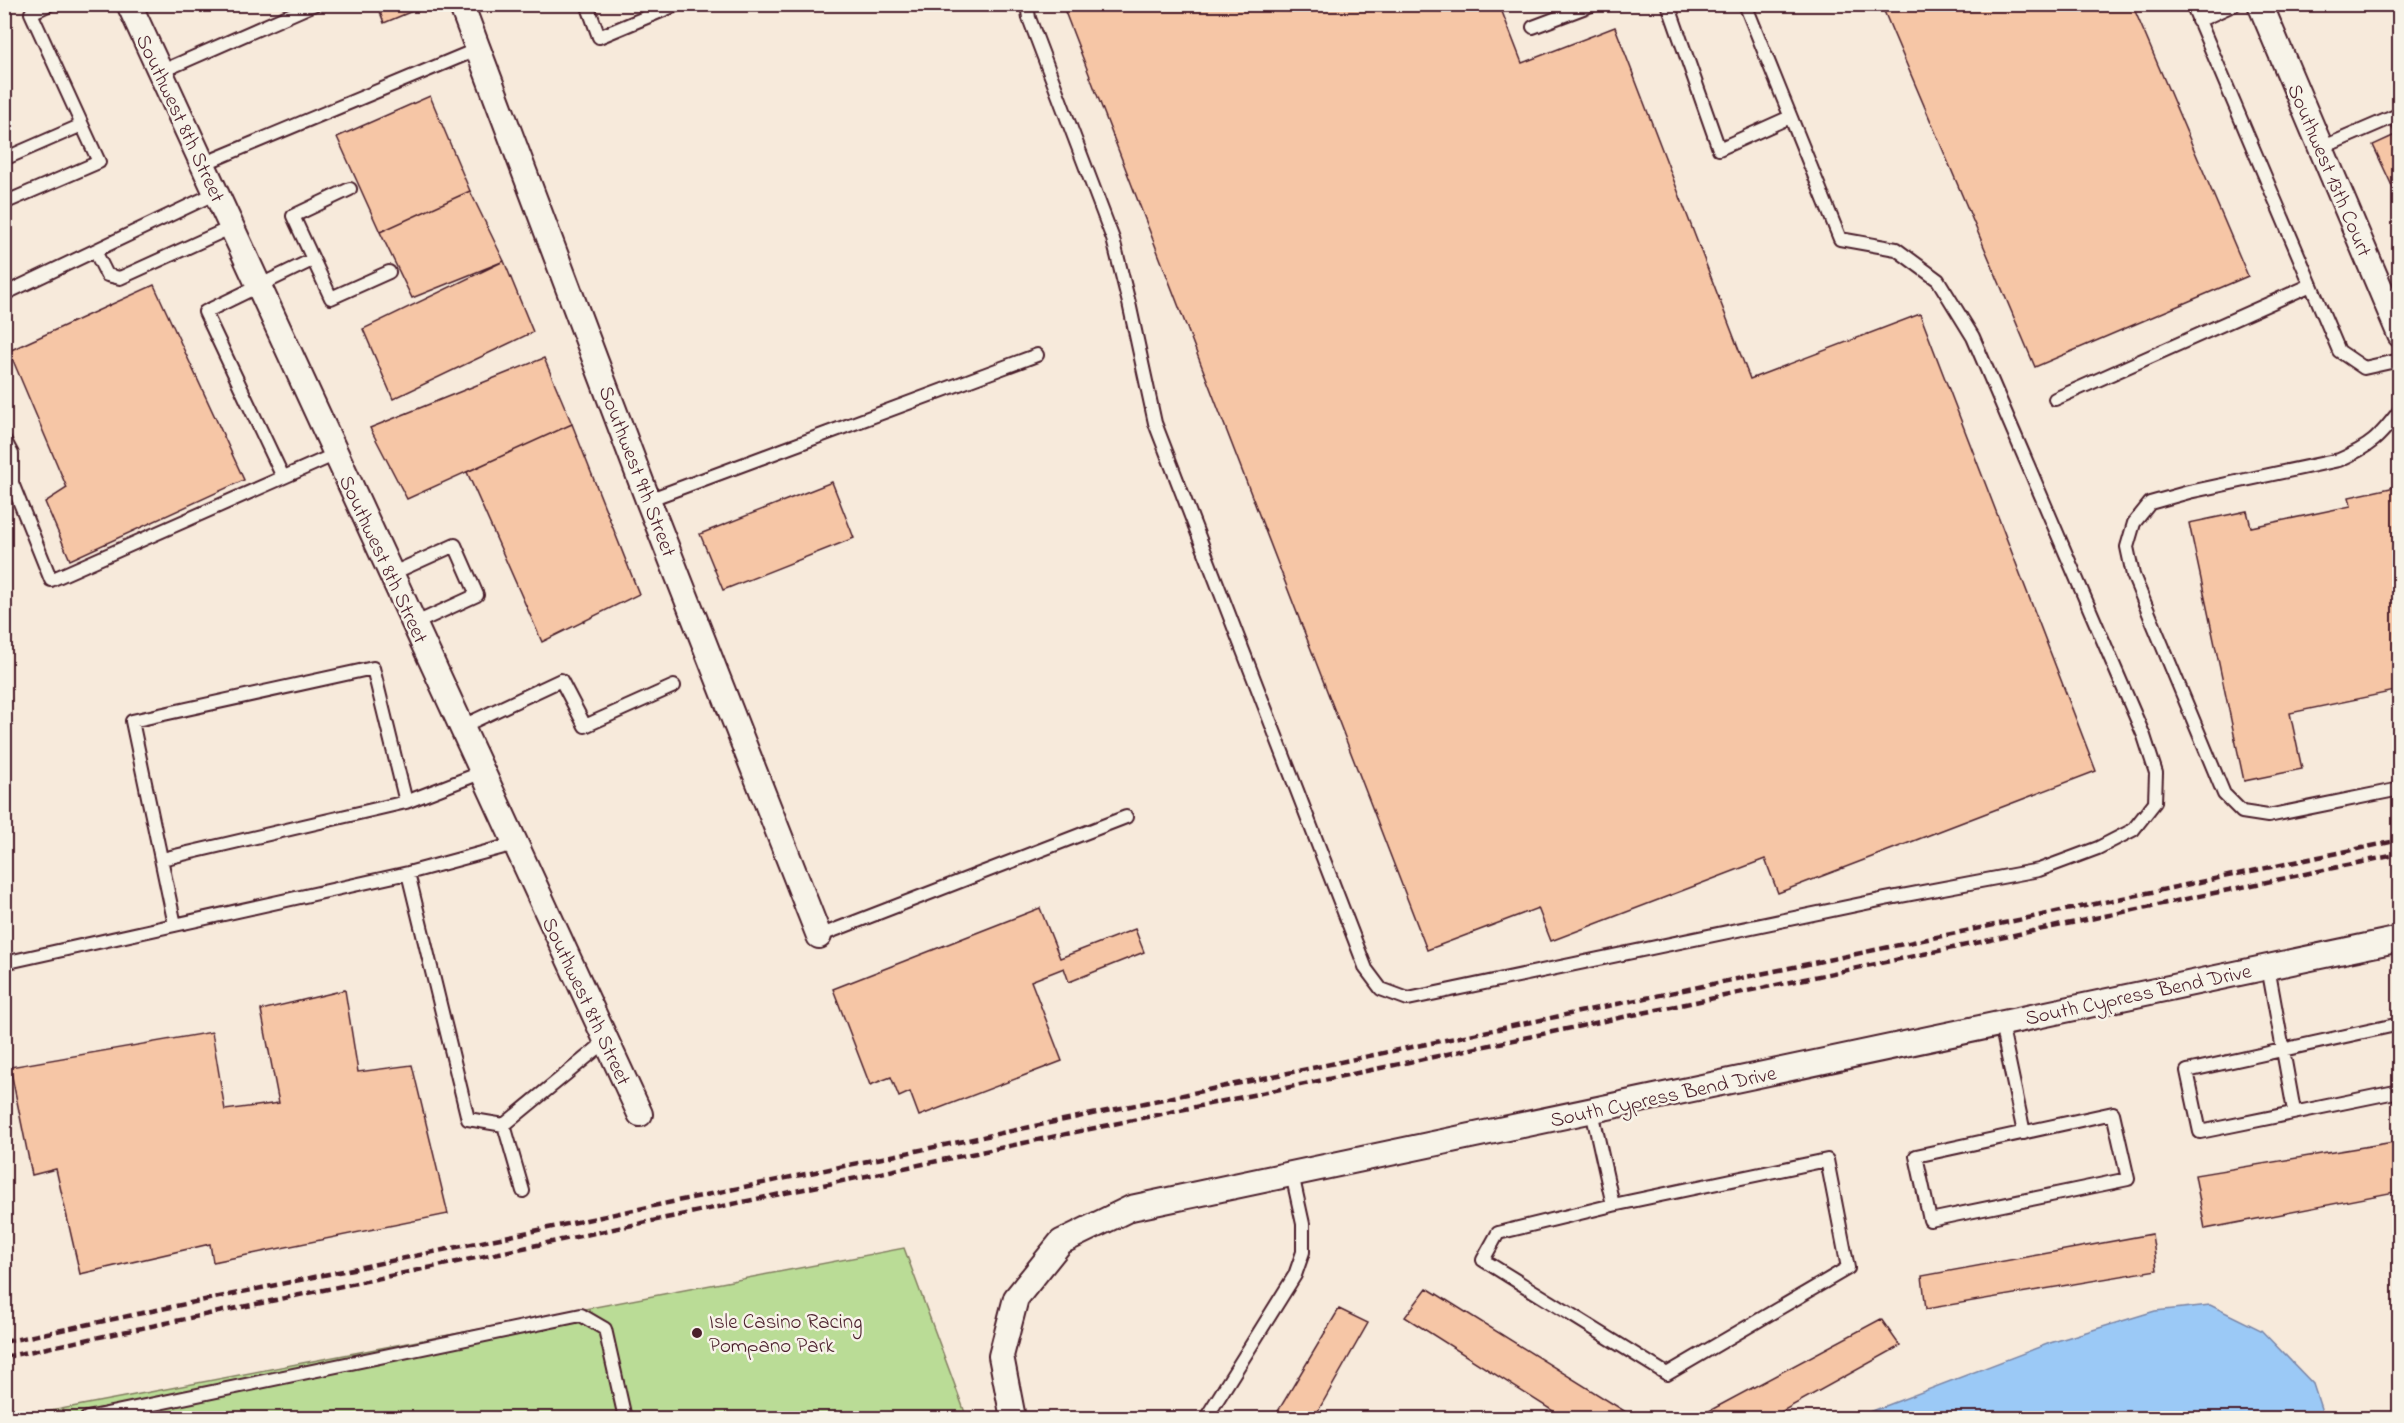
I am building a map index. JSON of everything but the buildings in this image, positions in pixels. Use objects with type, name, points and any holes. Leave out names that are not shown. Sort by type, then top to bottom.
[{"type":"street","name":"Southwest 8th Street","points":[[129,4],[639,1114]]},
{"type":"street","name":"Southwest 9th Street","points":[[462,4],[648,500],[819,936]]},
{"type":"street","name":"Southwest 13th Court","points":[[2260,4],[2400,335]]},
{"type":"street","name":"South Cypress Bend Drive","points":[[1013,1419],[1001,1356],[1016,1298],[1061,1242],[1131,1209],[2400,939]]},
{"type":"lane","points":[[4,203],[99,162],[31,13],[50,4]]},
{"type":"lane","points":[[160,72],[315,4]]},
{"type":"lane","points":[[587,4],[599,37],[678,4]]},
{"type":"lane","points":[[1027,4],[1029,18],[1113,239],[1160,434],[1366,969],[1381,989],[1408,999],[1885,899],[2039,870],[2098,848],[2133,830],[2155,802],[2156,773],[2144,736],[1972,337],[1938,280],[1896,249],[1840,239],[1745,4]]},
{"type":"lane","points":[[1533,27],[1594,4]]},
{"type":"lane","points":[[1668,4],[1719,149],[1790,117]]},
{"type":"lane","points":[[2192,4],[2339,351],[2364,368],[2400,360]]},
{"type":"lane","points":[[2198,21],[2235,4]]},
{"type":"lane","points":[[202,164],[478,49]]},
{"type":"lane","points":[[2321,148],[2400,114]]},
{"type":"lane","points":[[4,159],[82,125]]},
{"type":"lane","points":[[350,189],[293,216],[312,260],[331,298],[388,272]]},
{"type":"lane","points":[[4,294],[216,193]]},
{"type":"lane","points":[[95,251],[107,275],[120,278],[232,227]]},
{"type":"lane","points":[[283,477],[205,312],[312,260]]},
{"type":"lane","points":[[2055,399],[2311,285]]},
{"type":"lane","points":[[648,500],[1037,355]]},
{"type":"lane","points":[[2400,410],[2380,437],[2362,450],[2339,460],[2189,492],[2150,503],[2134,523],[2127,547],[2133,575],[2224,794],[2242,812],[2268,816],[2400,789]]},
{"type":"lane","points":[[4,439],[12,454],[12,483],[51,580],[336,454]]},
{"type":"lane","points":[[391,574],[454,545],[477,595],[414,624]]},
{"type":"lane","points":[[175,925],[132,721],[373,668],[406,802]]},
{"type":"lane","points":[[461,727],[561,680],[585,726],[674,686]]},
{"type":"lane","points":[[162,860],[406,802],[483,772]]},
{"type":"lane","points":[[819,936],[1126,817]]},
{"type":"lane","points":[[4,963],[408,873],[515,844]]},
{"type":"lane","points":[[408,873],[468,1119],[504,1125],[606,1041]]},
{"type":"lane","points":[[2268,967],[2294,1111]]},
{"type":"lane","points":[[2001,1023],[2024,1133]]},
{"type":"lane","points":[[2400,1024],[2187,1071],[2200,1132],[2400,1090]]},
{"type":"lane","points":[[1592,1111],[1613,1205]]},
{"type":"lane","points":[[2113,1113],[2128,1179],[1930,1220],[1916,1156],[2024,1133],[2113,1113]]},
{"type":"lane","points":[[504,1125],[523,1191]]},
{"type":"lane","points":[[1827,1160],[1848,1268],[1667,1374],[1483,1260],[1498,1233],[1613,1205],[1827,1160]]},
{"type":"lane","points":[[1206,1419],[1295,1275],[1304,1252],[1303,1224],[1292,1174]]},
{"type":"lane","points":[[87,1419],[581,1315],[605,1329],[625,1419]]},
{"type":"green space","name":"Isle Casino Racing Pompano Park","points":[[904,1248],[967,1418],[14,1418]]},
{"type":"water","points":[[2210,1305],[2261,1330],[2313,1384],[2324,1418],[1854,1418],[2050,1343],[2155,1311]]},
{"type":"railway","points":[[4,1342],[2400,840]]},
{"type":"railway","points":[[4,1357],[2400,854]]},
{"type":"place","name":"Isle Casino Racing Pompano Park","points":[[697,1333]]}]
